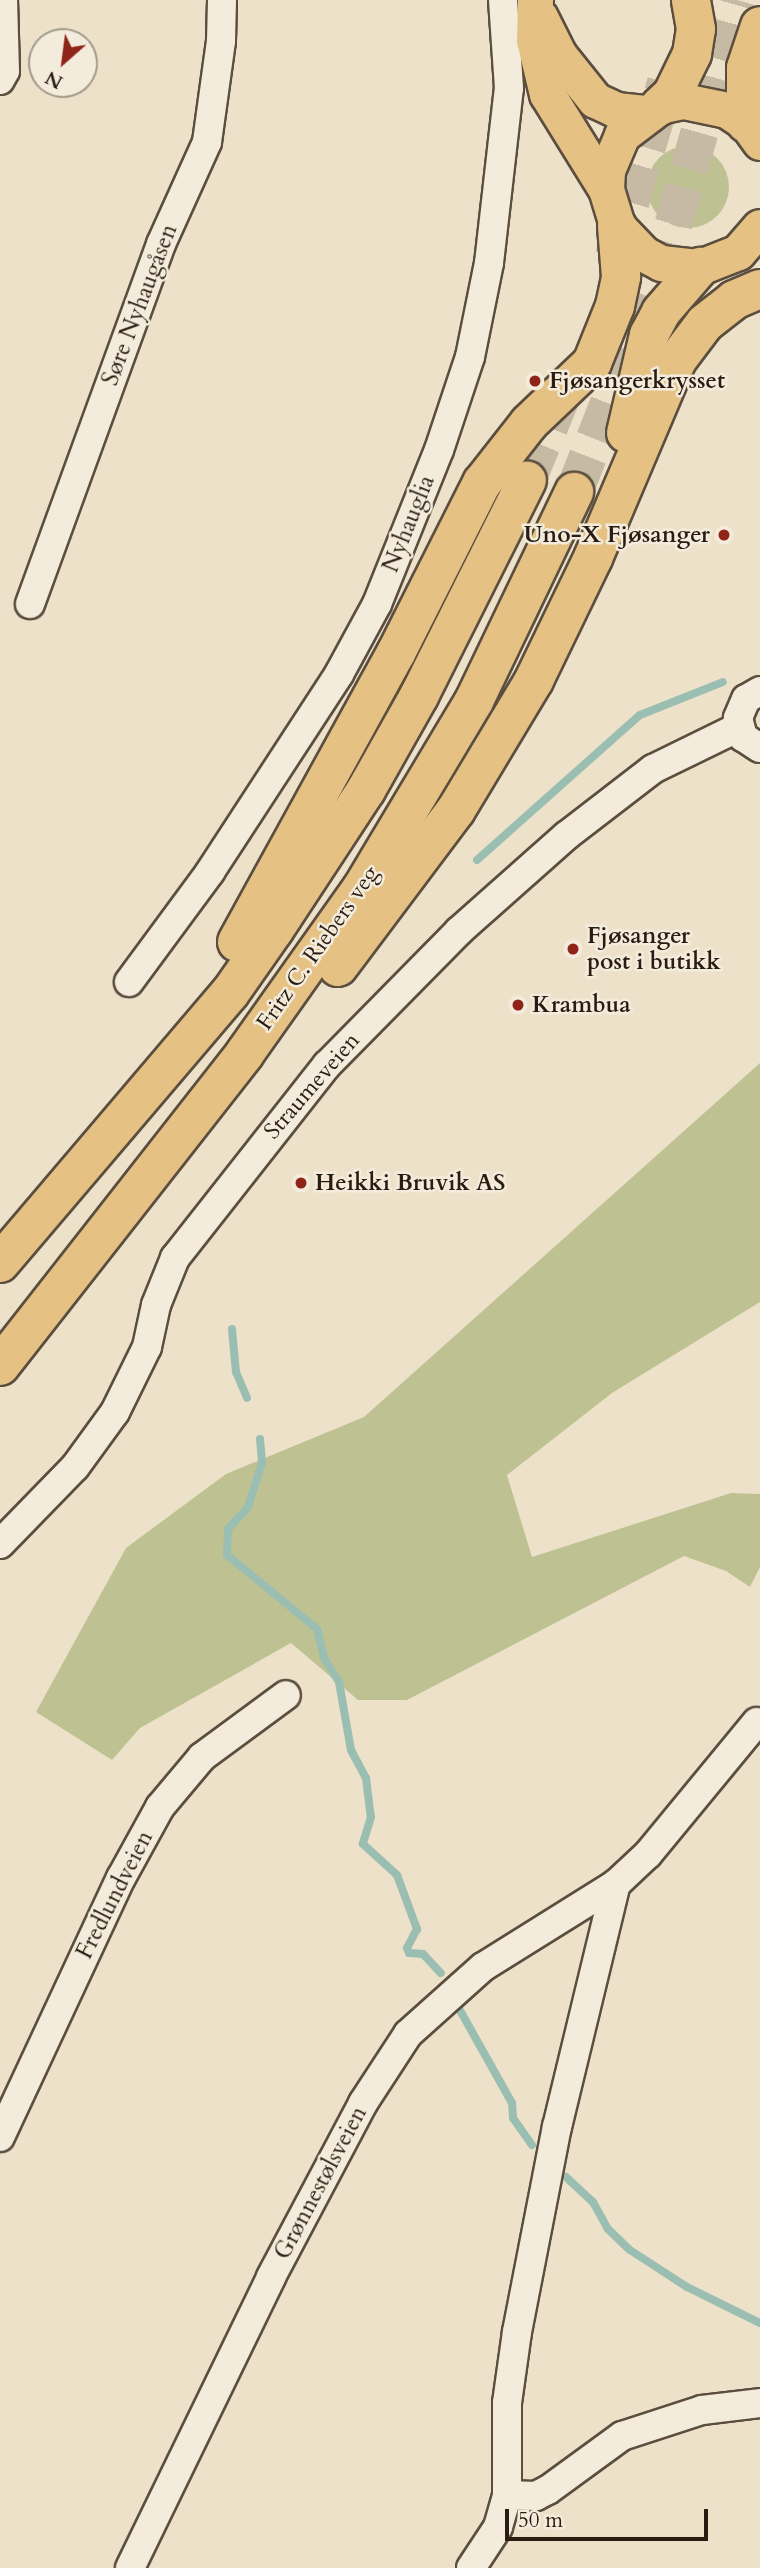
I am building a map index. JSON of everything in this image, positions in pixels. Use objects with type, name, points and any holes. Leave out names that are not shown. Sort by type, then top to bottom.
[{"type":"highway","points":[[653,109],[672,95],[692,54],[696,29],[691,0]]},
{"type":"highway","points":[[753,133],[746,68],[760,26]]},
{"type":"highway","points":[[183,1050],[216,975],[254,916],[396,653],[482,483],[529,423],[592,363],[615,306],[621,277],[617,226]]},
{"type":"highway","points":[[613,512],[639,366],[649,335],[661,312],[700,267]]},
{"type":"highway","points":[[244,1053],[308,1007],[456,810],[534,680],[613,512],[664,384],[690,339],[734,300],[760,289]]},
{"type":"highway","name":"Fritz C. Riebers veg","points":[[0,1263],[230,993],[366,790],[469,602],[527,480]]},
{"type":"highway","name":"Fritz C. Riebers veg","points":[[0,1366],[244,1053],[362,888],[457,730],[575,492]]},
{"type":"main road","points":[[535,5],[559,55],[595,100],[616,110],[705,103],[753,133]]},
{"type":"main road","points":[[535,5],[534,40],[547,94],[606,189],[617,226],[644,254],[680,267],[700,267],[753,242]]},
{"type":"main road","points":[[606,189],[612,152],[622,135],[653,109]]},
{"type":"street","points":[[0,80],[5,71],[3,0]]},
{"type":"street","name":"Søre Nyhaugåsen","points":[[30,604],[161,244],[207,142],[221,41],[222,0]]},
{"type":"street","name":"Nyhauglia","points":[[129,982],[210,872],[332,685],[377,604],[439,450],[470,357],[489,263],[509,88],[503,0]]},
{"type":"street","points":[[760,691],[740,708],[739,727],[743,737],[760,748]]},
{"type":"street","name":"Straumeveien","points":[[0,1544],[75,1467],[115,1412],[143,1358],[156,1305],[175,1258],[327,1065],[459,931],[566,836],[653,769],[739,727]]},
{"type":"street","name":"Fredlundveien","points":[[0,2137],[121,1878],[160,1807],[202,1757],[286,1695]]},
{"type":"street","name":"Grønnestølsveien","points":[[130,2568],[271,2277],[394,2052],[428,2013],[483,1967],[616,1884],[648,1854],[757,1722]]},
{"type":"street","points":[[471,2568],[498,2527],[507,2495],[507,2403],[517,2332],[557,2127],[616,1884]]},
{"type":"street","points":[[507,2495],[536,2496],[548,2490],[622,2436],[702,2410],[760,2403]]},
{"type":"green space","points":[[688,146],[704,149],[717,158],[726,171],[729,187],[726,203],[717,216],[704,225],[688,228],[672,225],[659,216],[650,203],[647,187],[650,171],[659,158],[672,149]]},
{"type":"green space","points":[[760,1063],[760,1302],[612,1393],[507,1475],[532,1557],[731,1493],[760,1494],[760,1567],[750,1587],[726,1571],[684,1556],[407,1700],[358,1700],[291,1643],[140,1728],[112,1760],[36,1712],[126,1548],[226,1474],[364,1417]]},
{"type":"waterway","points":[[477,860],[640,715],[723,682]]},
{"type":"waterway","points":[[232,1329],[236,1372],[247,1398]]},
{"type":"waterway","points":[[260,1439],[262,1463],[248,1507],[228,1529],[227,1555],[317,1629],[324,1658],[339,1682],[351,1750],[366,1778],[371,1817],[363,1844],[397,1875],[417,1929],[407,1948],[409,1953],[423,1954],[441,1973]]},
{"type":"waterway","points":[[457,2005],[512,2103],[513,2118],[532,2145]]},
{"type":"waterway","points":[[566,2177],[593,2202],[608,2229],[630,2250],[687,2287],[760,2323]]},
{"type":"tunnel","points":[[574,492],[658,279],[737,0]]},
{"type":"tunnel","points":[[614,257],[666,83]]},
{"type":"tunnel","points":[[527,480],[566,386]]},
{"type":"place","name":"Fjøsangerkrysset","points":[[535,381]]},
{"type":"place","name":"Uno-X Fjøsanger","points":[[724,535]]},
{"type":"place","name":"Fjøsanger post i butikk","points":[[573,949]]},
{"type":"place","name":"Krambua","points":[[518,1005]]},
{"type":"place","name":"Heikki Bruvik AS","points":[[301,1183]]}]
